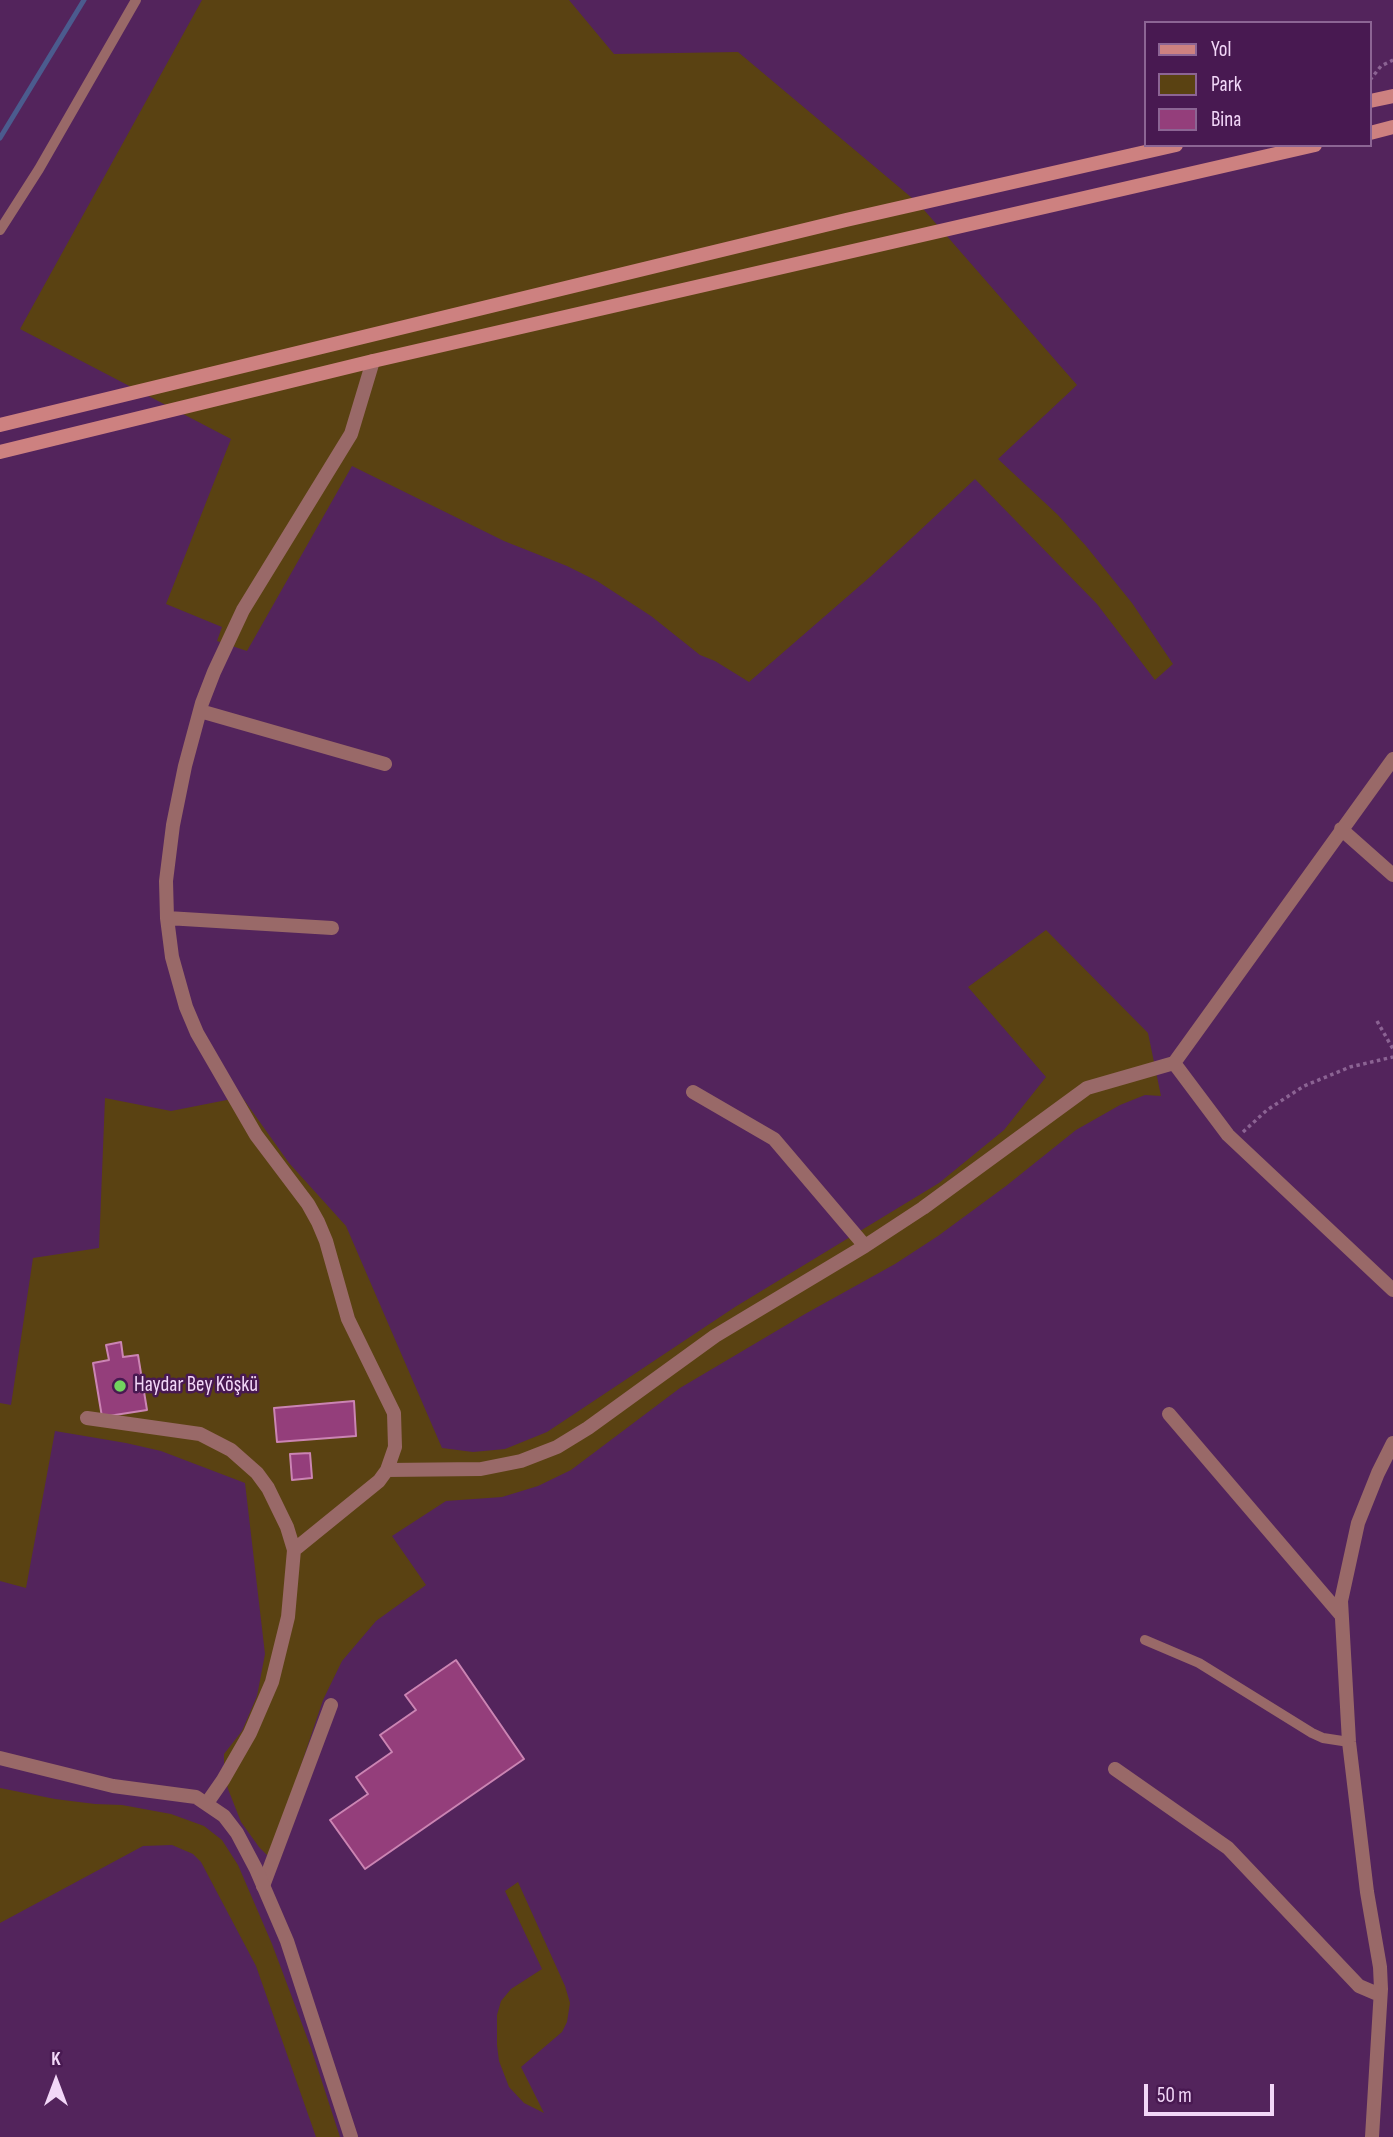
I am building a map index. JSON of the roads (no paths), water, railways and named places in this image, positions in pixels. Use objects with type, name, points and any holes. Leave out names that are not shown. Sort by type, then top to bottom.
[{"type":"main road","points":[[1372,101],[1393,96]]},
{"type":"main road","points":[[1372,132],[1393,127]]},
{"type":"main road","points":[[0,425],[832,223],[1167,147]]},
{"type":"main road","points":[[0,452],[373,362],[1306,147]]},
{"type":"street","points":[[294,1550],[370,1490],[387,1470],[397,1436],[394,1413],[348,1319],[326,1241],[308,1204],[256,1135],[197,1033],[178,980],[167,918],[166,881],[173,825],[200,711],[214,672],[243,610],[351,434],[373,362]]},
{"type":"street","points":[[200,711],[385,764]]},
{"type":"street","points":[[387,1470],[481,1469],[521,1461],[549,1451],[588,1428],[715,1336],[865,1246],[968,1177],[1087,1088],[1174,1063],[1393,759]]},
{"type":"street","points":[[1341,829],[1393,875]]},
{"type":"street","points":[[167,918],[332,928]]},
{"type":"street","points":[[1174,1063],[1234,1141],[1393,1290]]},
{"type":"street","points":[[693,1092],[774,1139],[865,1246]]},
{"type":"street","points":[[1169,1414],[1341,1615]]},
{"type":"street","points":[[87,1418],[200,1434],[231,1450],[251,1467],[268,1488],[287,1527],[294,1550],[288,1617],[272,1682],[244,1745],[207,1802]]},
{"type":"street","points":[[1372,2137],[1380,1995],[1377,1946],[1367,1892],[1349,1742],[1341,1601],[1358,1523],[1393,1443]]},
{"type":"street","points":[[263,1886],[331,1705]]},
{"type":"street","points":[[0,1758],[113,1786],[196,1797],[207,1802],[231,1824],[263,1886],[291,1953],[351,2137]]},
{"type":"street","points":[[1115,1769],[1228,1848],[1359,1986],[1380,1995]]},
{"type":"lane","points":[[0,230],[39,169],[136,0]]},
{"type":"lane","points":[[1145,1640],[1199,1663],[1312,1733],[1323,1738],[1349,1742]]},
{"type":"waterway","points":[[0,138],[84,0]]},
{"type":"place","name":"Haydar Bey Köşkü","points":[[120,1386]]}]
